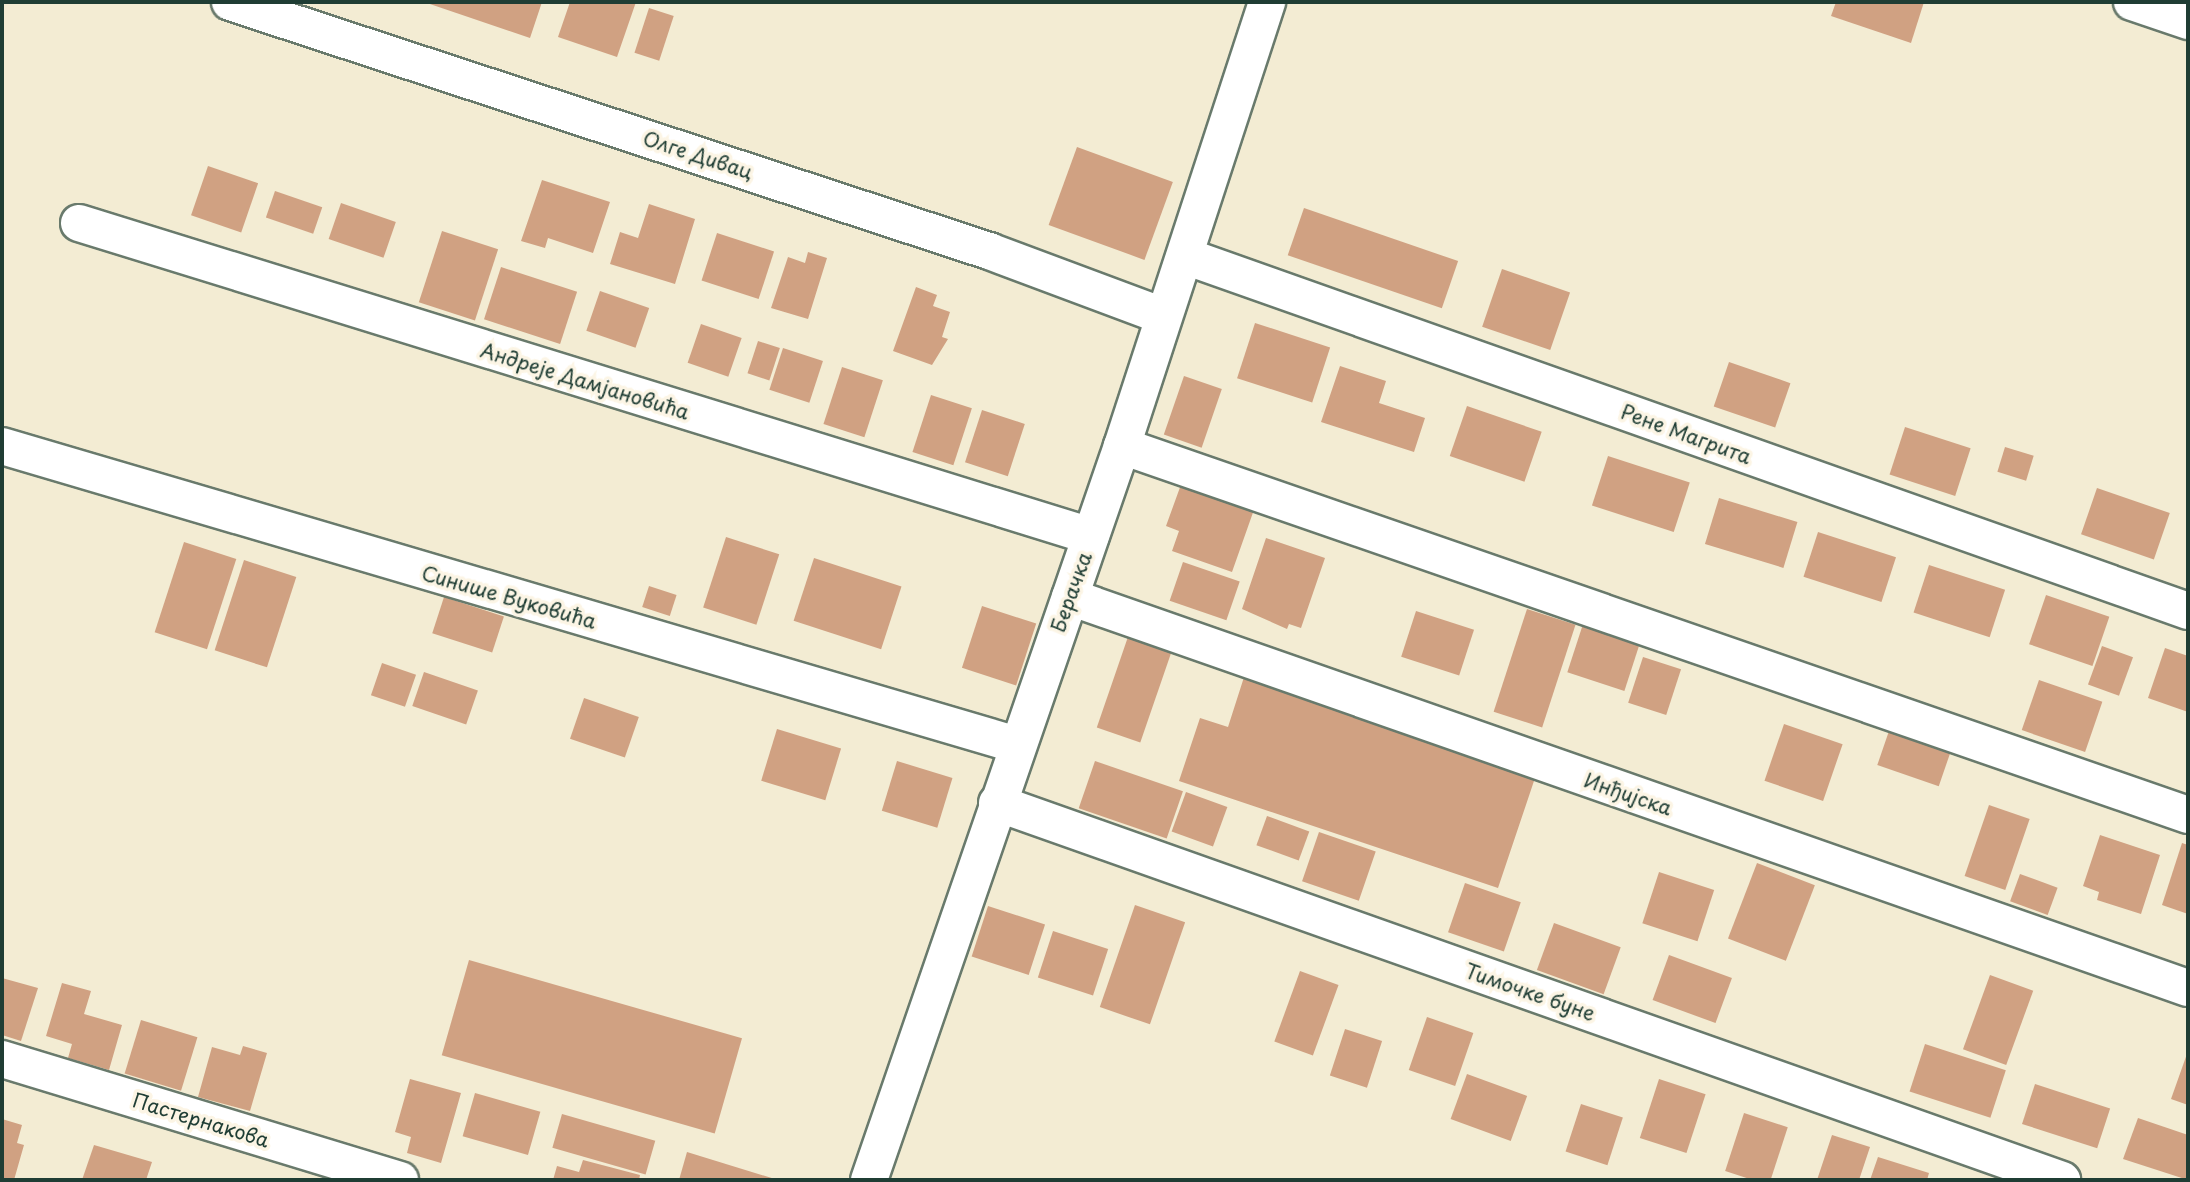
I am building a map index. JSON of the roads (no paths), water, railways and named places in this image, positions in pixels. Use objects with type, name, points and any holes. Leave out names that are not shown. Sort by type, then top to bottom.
[{"type":"street","name":"Олге Дивац","points":[[230,2],[989,251],[1163,316]]},
{"type":"street","name":"Берачка","points":[[869,1180],[1122,446],[1267,2]]},
{"type":"street","points":[[2132,2],[2188,21]]},
{"type":"street","name":"Андреје Дамјановића","points":[[79,223],[1091,536]]},
{"type":"street","name":"Рене Магрита","points":[[1185,256],[2188,611]]},
{"type":"street","name":"Синише Вуковића","points":[[2,446],[1017,745]]},
{"type":"street","points":[[1122,446],[2188,815]]},
{"type":"street","name":"Инђијска","points":[[1070,597],[2188,988]]},
{"type":"street","name":"Тимочке буне","points":[[997,803],[2062,1180]]},
{"type":"street","name":"Пастернакова","points":[[2,1059],[400,1180]]}]
